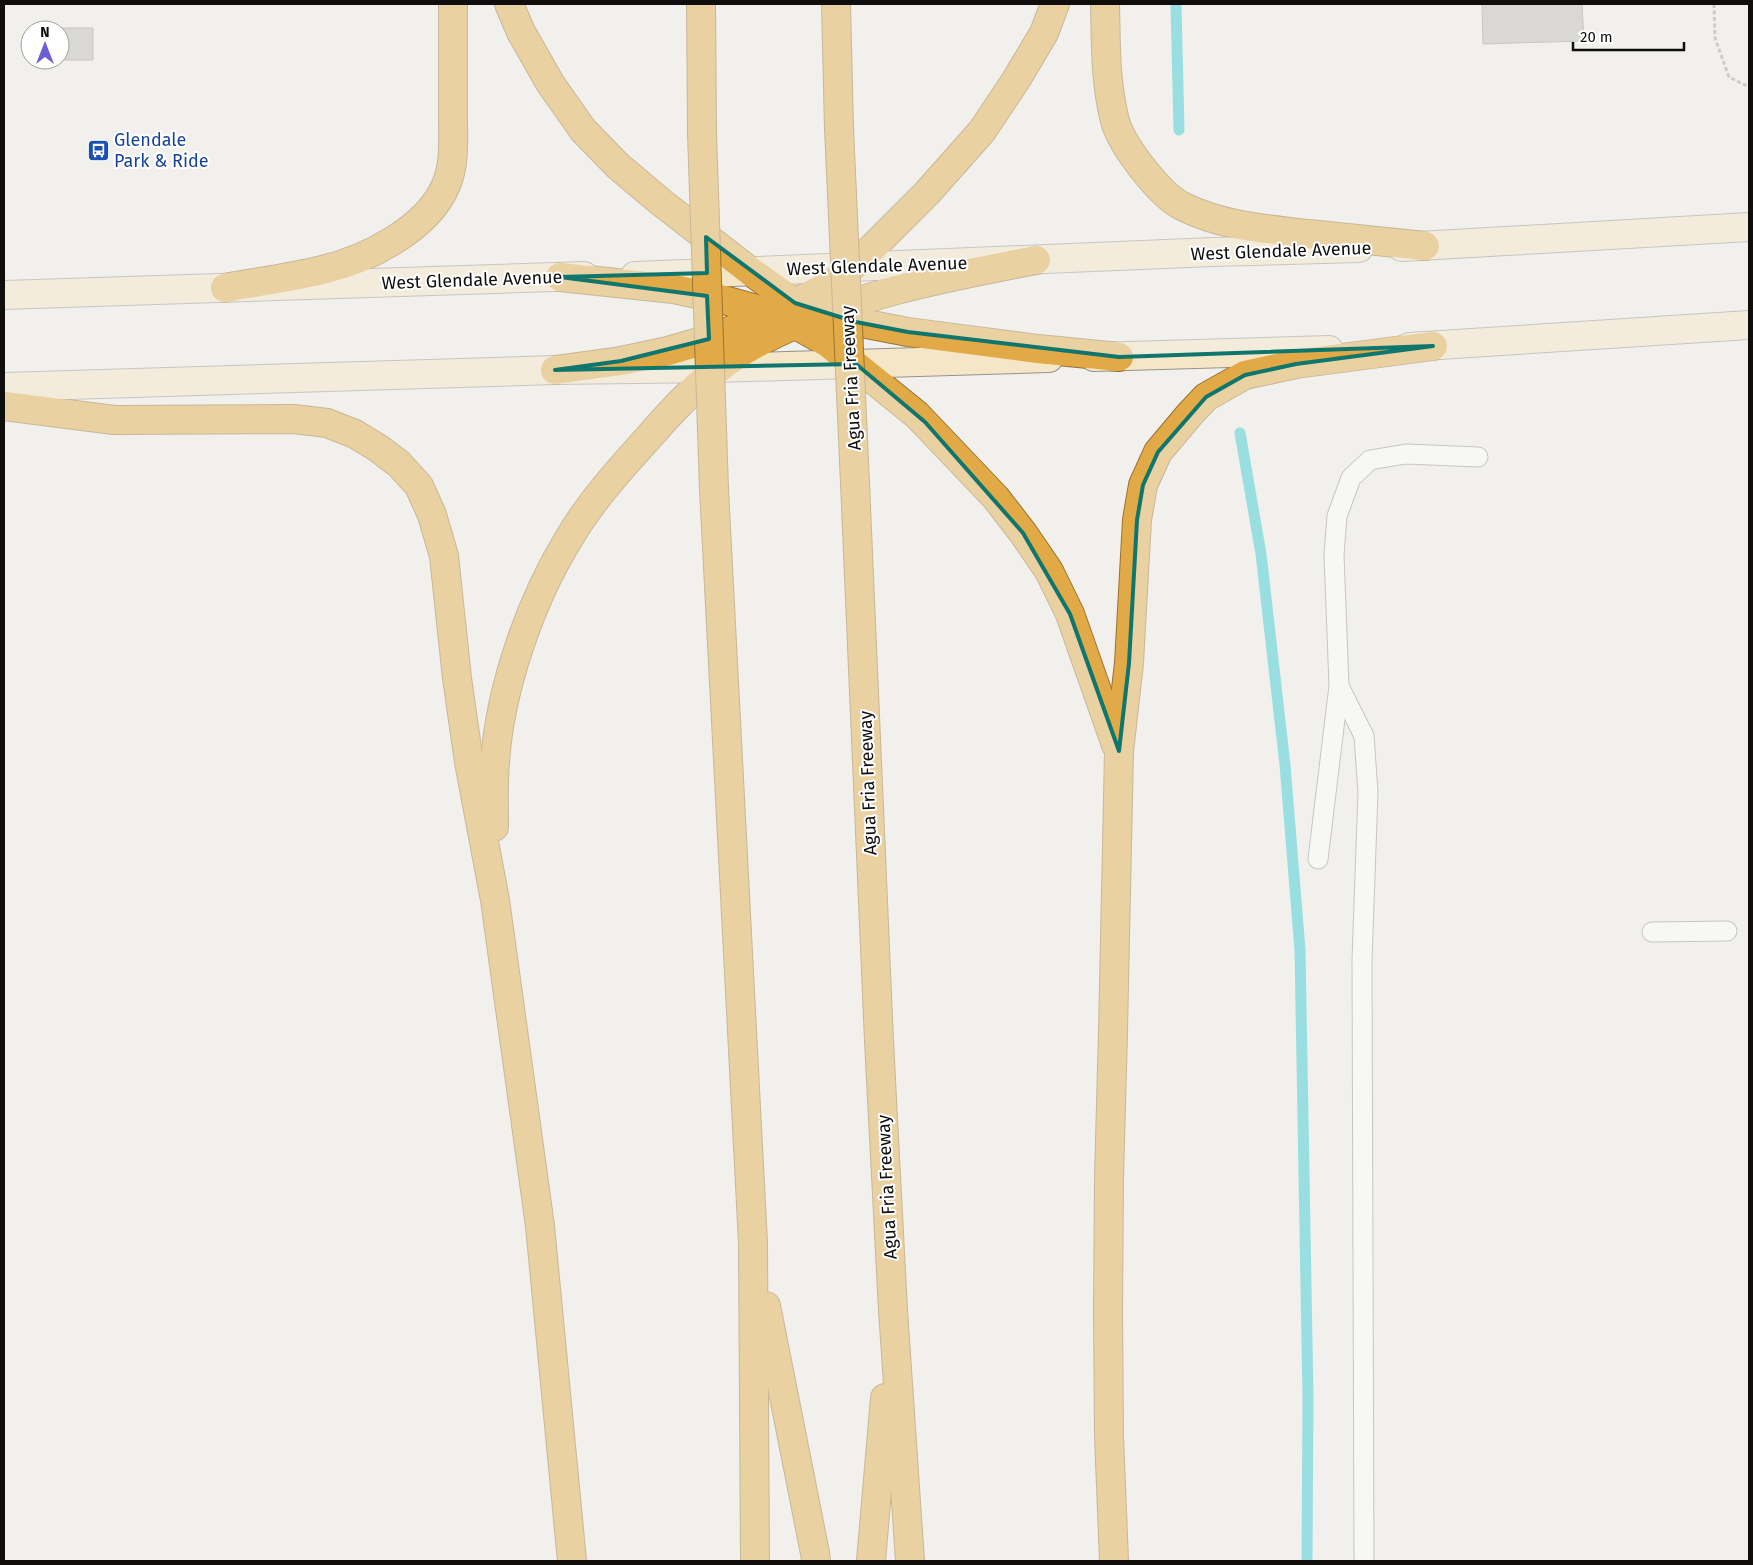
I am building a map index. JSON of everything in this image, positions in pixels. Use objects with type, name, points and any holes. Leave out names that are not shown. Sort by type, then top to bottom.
[{"type":"highway","points":[[225,288],[323,270],[362,256],[416,226],[437,203],[447,184],[452,156],[452,4]]},
{"type":"highway","points":[[509,4],[521,32],[550,83],[583,130],[618,166],[662,203],[750,271],[787,314],[856,364],[925,422],[996,498],[1024,533],[1049,571],[1070,614],[1118,751]]},
{"type":"highway","points":[[701,4],[702,133],[714,489],[753,1243],[755,1561]]},
{"type":"highway","name":"Agua Fria Freeway","points":[[836,4],[839,128],[879,1041],[893,1310],[910,1561]]},
{"type":"highway","points":[[495,900],[495,762],[499,724],[508,686],[529,621],[568,539],[600,494],[676,406],[717,368],[760,341],[787,314],[854,266],[927,193],[982,131],[1044,33],[1055,4]]},
{"type":"highway","points":[[1105,4],[1108,82],[1116,123],[1131,154],[1155,183],[1180,205],[1198,214],[1248,227],[1425,246]]},
{"type":"highway","points":[[560,277],[674,289],[787,314],[822,313],[923,282],[1036,260]]},
{"type":"highway","points":[[822,313],[856,322],[947,338],[1118,357]]},
{"type":"highway","points":[[555,370],[621,361],[668,350],[787,314]]},
{"type":"highway","points":[[1114,1561],[1109,1436],[1108,1311],[1118,751],[1129,663],[1137,520],[1143,485],[1158,452],[1206,397],[1245,375],[1296,364],[1433,346]]},
{"type":"highway","points":[[4,406],[114,420],[294,419],[327,423],[355,434],[378,448],[398,464],[418,486],[432,515],[444,556],[457,678],[469,762],[495,900],[540,1226],[572,1561]]},
{"type":"highway","points":[[753,1243],[816,1561]]},
{"type":"highway","points":[[871,1561],[893,1310]]},
{"type":"main road","name":"West Glendale Avenue","points":[[4,295],[671,275],[1213,252],[1425,246],[1749,227]]},
{"type":"main road","points":[[4,387],[555,370],[717,368],[1118,357],[1433,346],[1749,325]]},
{"type":"lane","points":[[1318,859],[1339,686],[1334,556],[1338,516],[1351,478],[1370,460],[1406,454],[1478,457]]},
{"type":"lane","points":[[1339,686],[1364,736],[1368,792],[1362,960],[1364,1561]]},
{"type":"lane","points":[[1652,932],[1727,931]]},
{"type":"path","points":[[1714,4],[1715,38],[1729,77],[1749,87]]},
{"type":"highlighted area","points":[[706,237],[795,303],[856,322],[908,332],[1119,357],[1433,346],[1296,364],[1245,375],[1206,397],[1158,452],[1143,485],[1137,520],[1129,663],[1119,751],[1070,614],[1023,533],[925,422],[856,364],[555,370],[621,361],[709,339],[707,296],[560,277],[707,273]]},
{"type":"building","points":[[1482,4],[1582,4],[1584,41],[1483,44]]},
{"type":"building","points":[[70,28],[93,28],[93,60],[70,60]]},
{"type":"waterway","points":[[1176,4],[1179,130]]},
{"type":"waterway","points":[[1240,433],[1261,554],[1285,765],[1300,950],[1308,1398],[1307,1561]]},
{"type":"place","name":"Glendale Park & Ride","points":[[98,150]]}]
